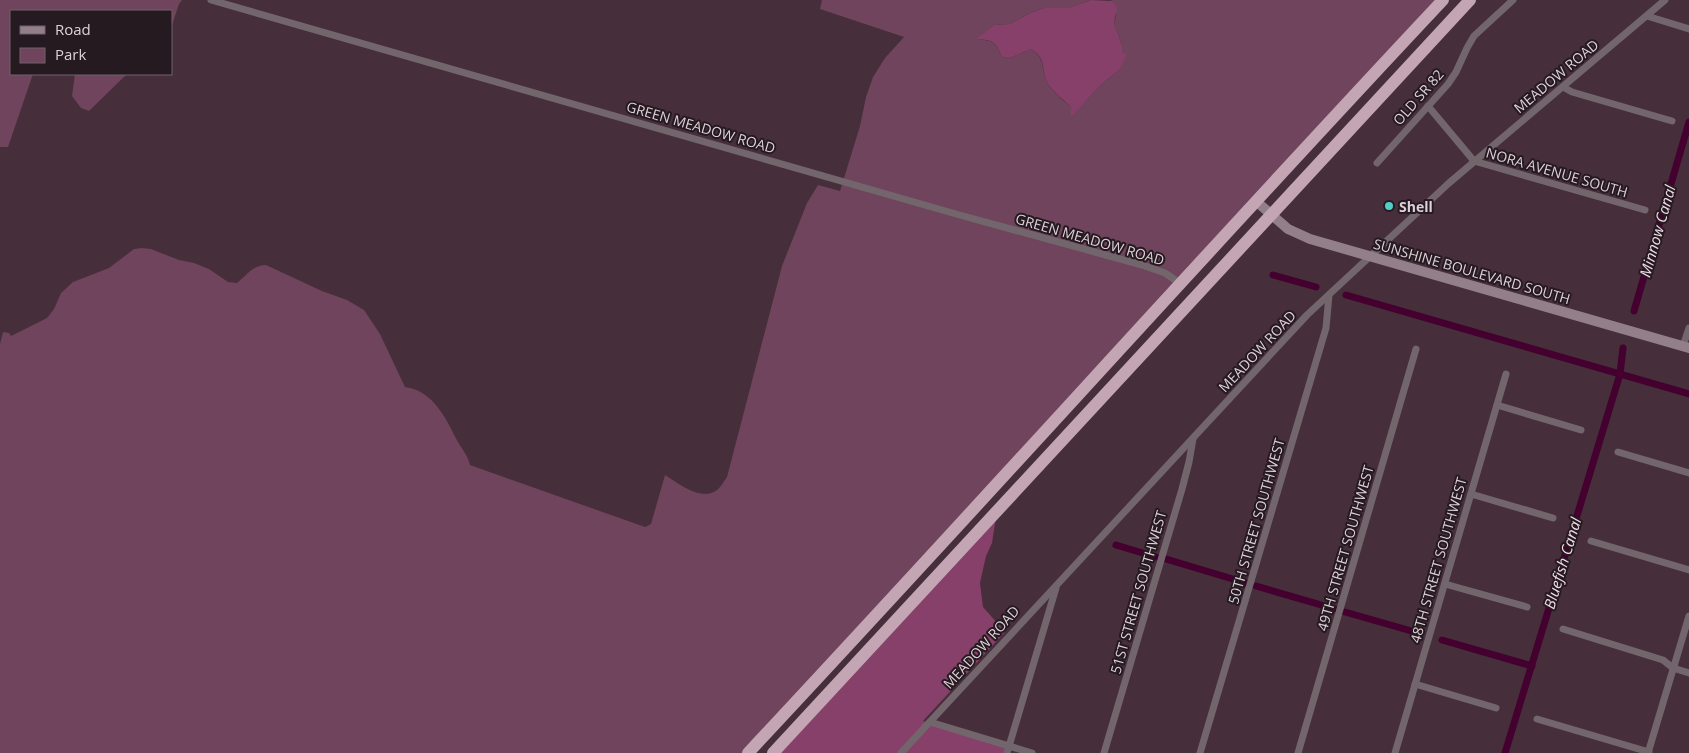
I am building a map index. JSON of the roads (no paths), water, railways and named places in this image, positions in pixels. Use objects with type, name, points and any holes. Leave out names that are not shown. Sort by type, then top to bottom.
[{"type":"highway","points":[[748,753],[902,589],[1443,0]]},
{"type":"highway","points":[[1441,31],[1448,11],[1459,0]]},
{"type":"highway","points":[[773,753],[1470,0]]},
{"type":"street","name":"GREEN MEADOW ROAD","points":[[211,0],[956,214],[1142,265],[1165,273],[1181,284]]},
{"type":"street","name":"OLD SR 82","points":[[1377,163],[1448,84],[1474,36],[1514,0]]},
{"type":"street","name":"MEADOW ROAD","points":[[904,752],[1307,315],[1474,161],[1665,0]]},
{"type":"street","points":[[1647,16],[1689,29]]},
{"type":"street","points":[[1563,87],[1572,92],[1672,121]]},
{"type":"street","name":"NORA AVENUE SOUTH","points":[[1428,106],[1474,161],[1645,210]]},
{"type":"street","name":"SUNSHINE BOULEVARD SOUTH","points":[[1257,202],[1288,229],[1302,236],[1686,347]]},
{"type":"street","name":"50TH STREET SOUTHWEST","points":[[1200,753],[1326,328],[1329,294]]},
{"type":"street","points":[[1686,347],[1689,328]]},
{"type":"street","name":"49TH STREET SOUTHWEST","points":[[1298,753],[1416,349]]},
{"type":"street","name":"48TH STREET SOUTHWEST","points":[[1395,753],[1506,374]]},
{"type":"street","points":[[1497,405],[1581,430]]},
{"type":"street","name":"51ST STREET SOUTHWEST","points":[[1104,753],[1182,489],[1193,438]]},
{"type":"street","points":[[1618,452],[1689,473]]},
{"type":"street","points":[[1471,494],[1553,518]]},
{"type":"street","points":[[1591,541],[1689,570]]},
{"type":"street","points":[[1445,584],[1527,607]]},
{"type":"street","points":[[1008,750],[1056,585]]},
{"type":"street","points":[[1537,719],[1649,752],[1689,616]]},
{"type":"street","points":[[1563,629],[1663,660],[1674,668],[1689,672]]},
{"type":"street","points":[[1415,684],[1496,708]]},
{"type":"street","points":[[930,722],[1008,750],[1032,753]]},
{"type":"waterway","name":"Minnow Canal","points":[[1634,311],[1689,122]]},
{"type":"waterway","points":[[1273,275],[1316,287]]},
{"type":"waterway","points":[[1346,295],[1689,394]]},
{"type":"waterway","name":"Bluefish Canal","points":[[1505,753],[1620,374],[1623,348]]},
{"type":"waterway","points":[[1116,545],[1156,557]]},
{"type":"waterway","points":[[1166,559],[1246,583]]},
{"type":"waterway","points":[[1256,586],[1335,609]]},
{"type":"waterway","points":[[1345,612],[1415,632]]},
{"type":"waterway","points":[[1442,640],[1532,666]]},
{"type":"place","name":"Shell","points":[[1389,206]]}]
